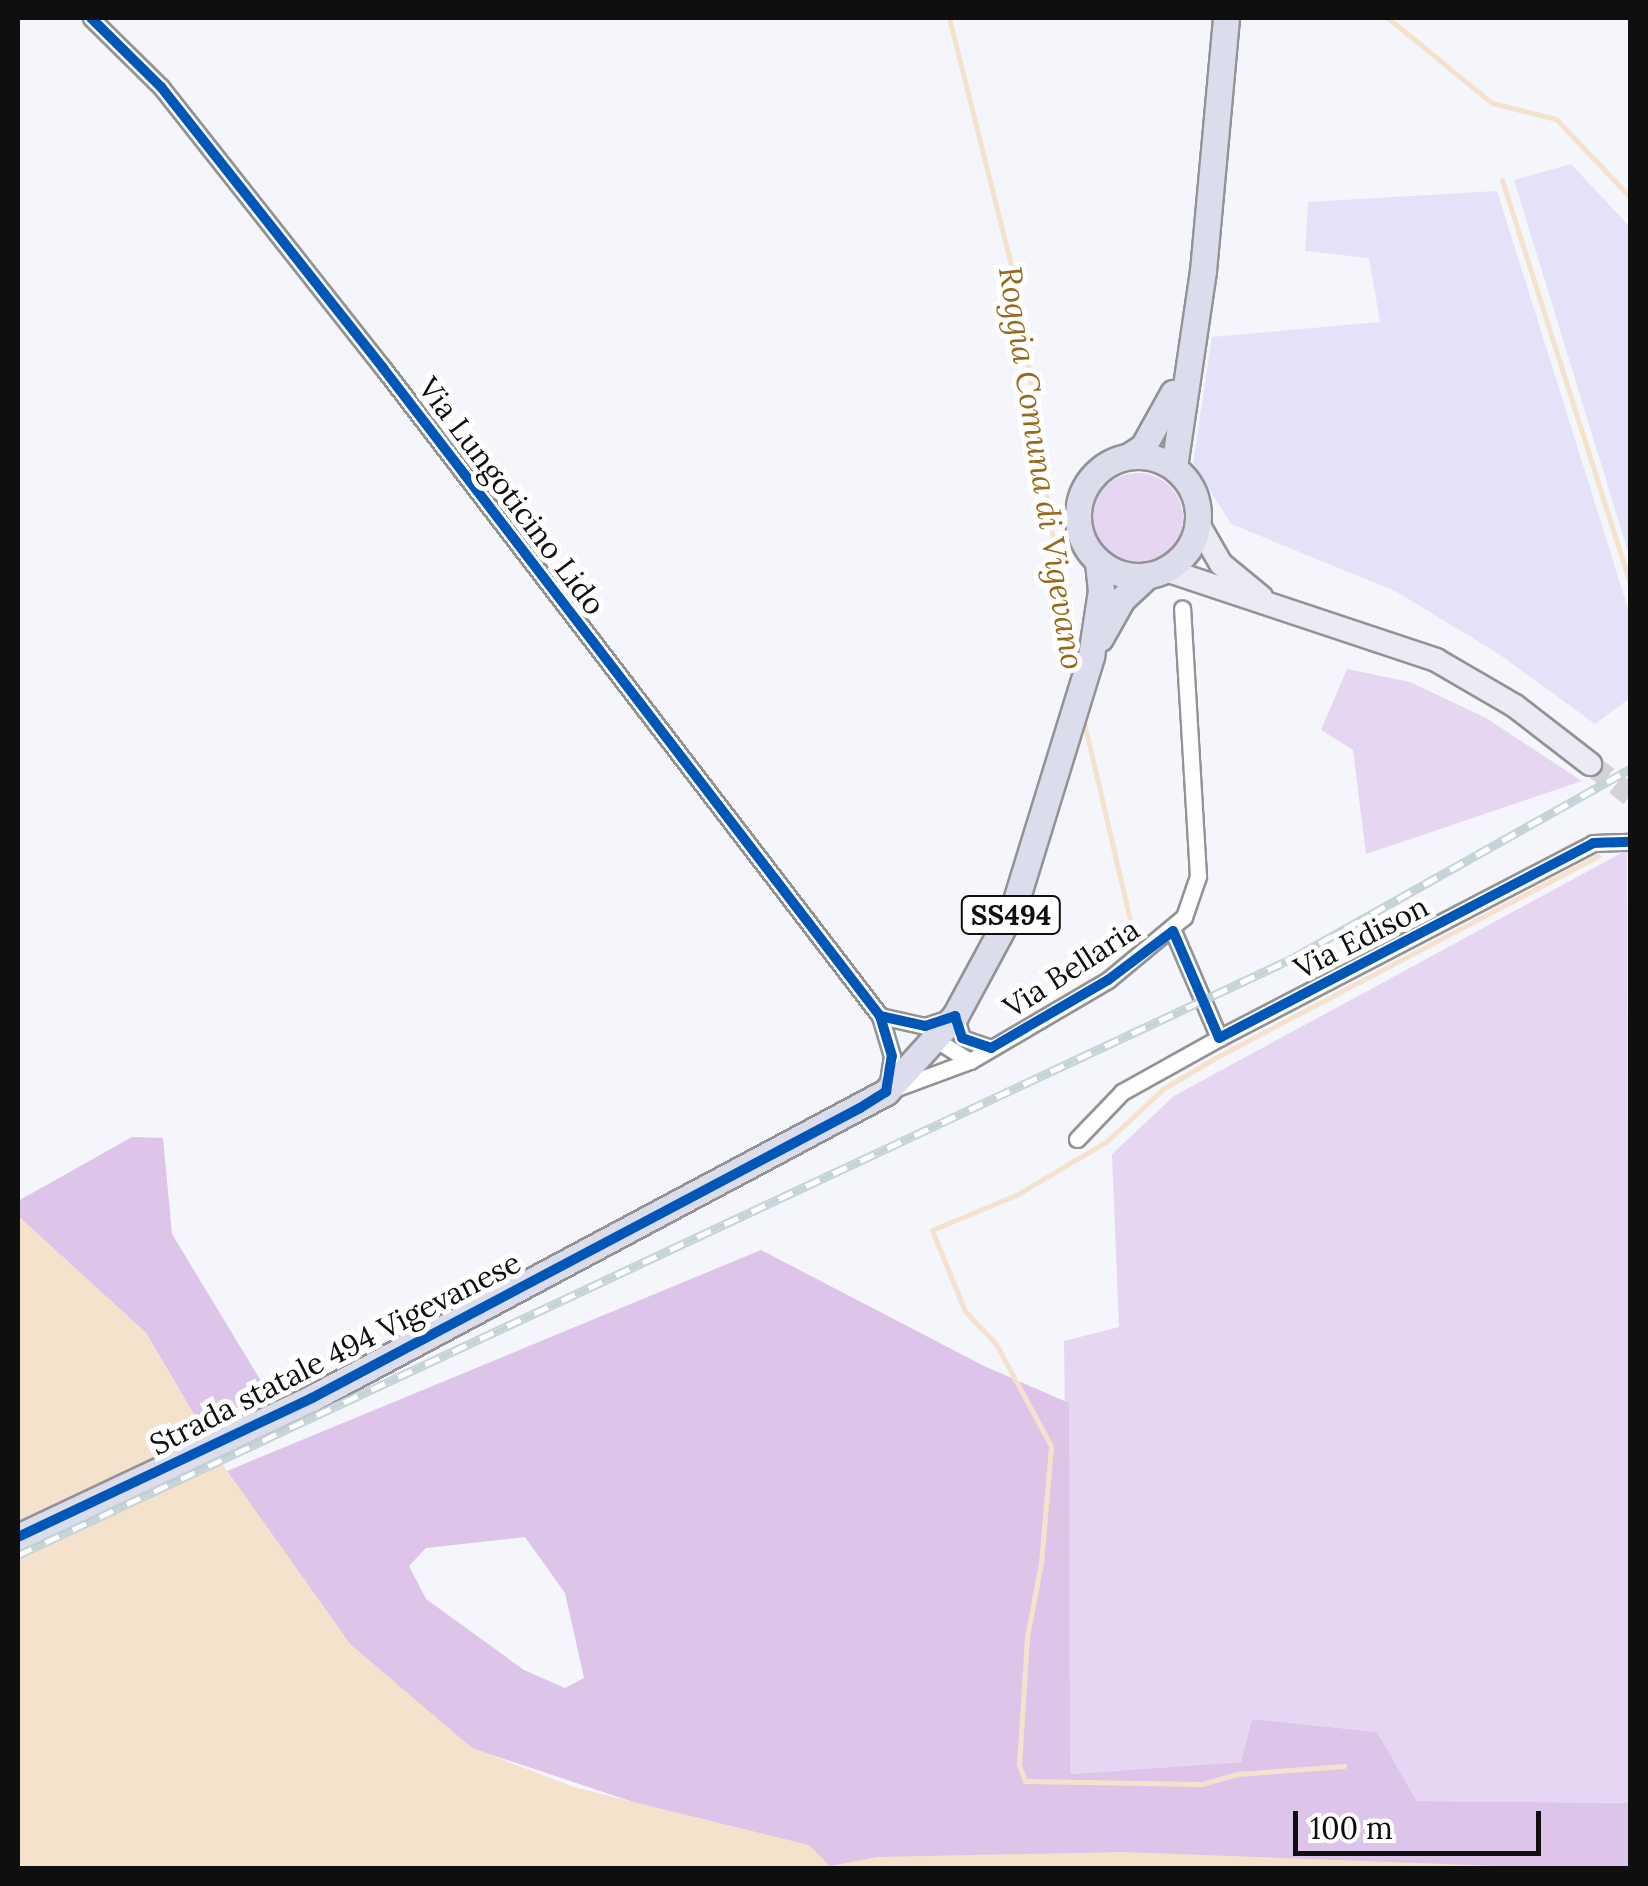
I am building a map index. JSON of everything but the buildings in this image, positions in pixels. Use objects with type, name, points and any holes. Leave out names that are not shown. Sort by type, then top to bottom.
[{"type":"main road","name":"SS494","points":[[1174,467],[1226,18]]},
{"type":"main road","name":"SS494","points":[[886,1092],[948,1023],[1014,907],[1091,656],[1101,591],[1098,562],[1079,529],[1080,499],[1098,470],[1129,456],[1160,423],[1193,326]]},
{"type":"main road","points":[[1129,456],[1174,467],[1194,492],[1198,524],[1221,564],[1280,610]]},
{"type":"main road","name":"SS494","points":[[1091,656],[1122,598],[1188,551],[1198,524]]},
{"type":"main road","points":[[1098,562],[1157,573],[1436,660],[1515,706],[1590,764]]},
{"type":"main road","name":"Strada statale 494 Vigevanese","points":[[18,1538],[247,1430],[886,1092]]},
{"type":"street","name":"Via Lungoticino Lido","points":[[91,18],[160,87],[383,368],[880,1016]]},
{"type":"street","name":"Via Bellaria","points":[[948,1023],[962,1038],[991,1048],[1108,980],[1174,931],[1198,876],[1182,608]]},
{"type":"street","name":"Via Edison","points":[[1077,1139],[1122,1092],[1219,1038],[1593,843],[1630,842]]},
{"type":"street","points":[[1174,931],[1219,1038]]},
{"type":"street","points":[[970,1061],[941,1043],[948,1023],[925,1026],[880,1016],[892,1056],[886,1092],[970,1061],[991,1048]]},
{"type":"shaded area","points":[[1571,164],[1630,227],[1630,558],[1514,180]]},
{"type":"shaded area","points":[[1497,191],[1630,615],[1630,698],[1595,724],[1496,652],[1395,591],[1231,524],[1193,463],[1212,337],[1380,322],[1369,258],[1305,251],[1308,202]]},
{"type":"shaded area","points":[[1138,473],[1155,476],[1170,486],[1180,501],[1180,535],[1170,550],[1155,560],[1138,563],[1121,560],[1106,550],[1096,535],[1093,518],[1096,501],[1106,486],[1121,476]]},
{"type":"shaded area","points":[[1347,669],[1410,682],[1486,718],[1582,781],[1366,854],[1353,750],[1321,730]]},
{"type":"shaded area","points":[[1627,850],[1630,1803],[1417,1801],[1377,1732],[1252,1719],[1241,1762],[1070,1774],[1064,1341],[1119,1327],[1112,1154],[1174,1096]]},
{"type":"shaded area","points":[[132,1137],[163,1138],[172,1234],[270,1396],[202,1428],[146,1333],[18,1216],[18,1201]]},
{"type":"shaded area","points":[[18,1216],[146,1333],[227,1471],[350,1644],[472,1748],[577,1788],[809,1845],[830,1866],[877,1857],[1122,1852],[1555,1868],[18,1868]]},
{"type":"shaded area","points":[[761,1250],[984,1366],[1069,1403],[1070,1774],[1241,1762],[1252,1719],[1377,1732],[1417,1801],[1630,1803],[1630,1868],[832,1868],[471,1748],[350,1644],[227,1471]],"holes":[[[525,1537],[565,1593],[584,1678],[565,1688],[524,1670],[426,1599],[409,1566],[426,1548]]]},
{"type":"waterway","name":"Roggia Comuna di Vigevano","points":[[949,18],[1016,284],[1073,678]]},
{"type":"waterway","points":[[1388,18],[1492,103],[1556,119],[1630,197]]},
{"type":"waterway","points":[[1502,180],[1630,584]]},
{"type":"waterway","name":"Roggia Comuna di Vigevano","points":[[1083,718],[1130,920]]},
{"type":"waterway","name":"Roggia Comuna di Vigevano","points":[[1344,1766],[1237,1774],[1201,1784],[1025,1781],[1019,1765],[1027,1637],[1041,1563],[1051,1446],[996,1344],[965,1311],[932,1230],[1016,1195],[1106,1142],[1163,1089],[1215,1058],[1598,856]]},
{"type":"tunnel","points":[[1590,764],[1630,795]]},
{"type":"railway","points":[[18,1555],[1293,958],[1630,769]]},
{"type":"cycle path","points":[[18,1537],[312,1398],[860,1108],[886,1092],[892,1056],[880,1016],[383,368],[161,87],[91,18]]},
{"type":"cycle path","points":[[880,1016],[925,1026],[955,1016],[962,1038],[991,1048],[1108,980],[1173,931],[1219,1038],[1593,843],[1630,842]]}]
